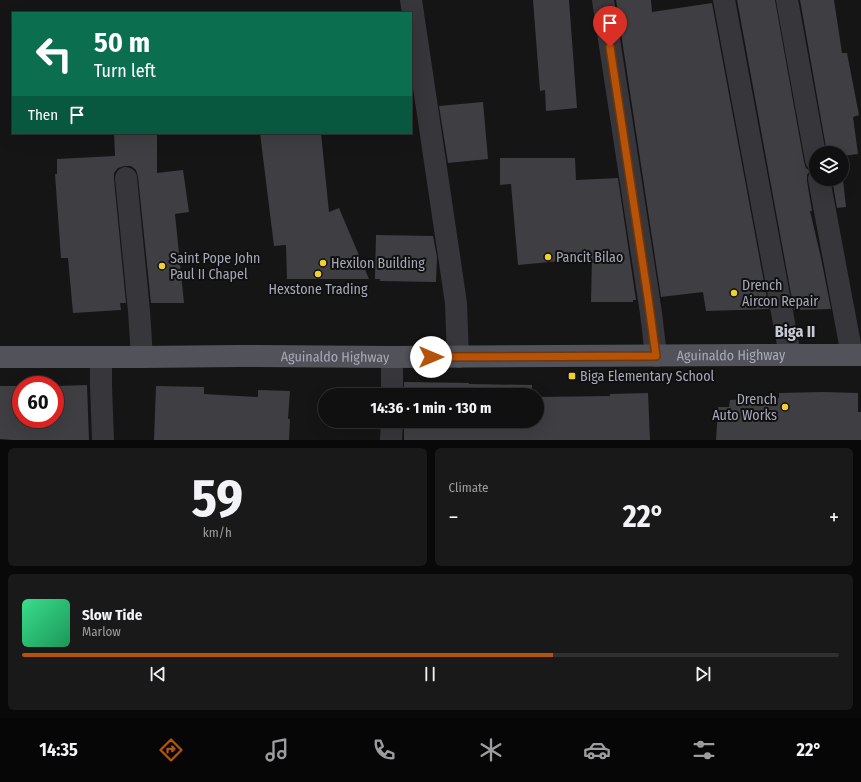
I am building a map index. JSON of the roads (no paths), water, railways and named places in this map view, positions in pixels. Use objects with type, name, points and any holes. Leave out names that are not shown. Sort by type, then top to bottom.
[{"type":"main road","name":"Aguinaldo Highway","points":[[0,357],[856,355]]},
{"type":"street","points":[[411,0],[456,303],[458,357]]},
{"type":"street","points":[[603,0],[656,356]]},
{"type":"street","points":[[724,0],[790,355]]},
{"type":"street","points":[[787,0],[813,146]]},
{"type":"street","points":[[126,178],[142,357]]},
{"type":"street","points":[[821,186],[856,355]]},
{"type":"street","points":[[101,357],[103,440]]},
{"type":"street","points":[[392,357],[392,388]]},
{"type":"street","points":[[391,440],[392,428]]},
{"type":"place","name":"Pancit Bilao","points":[[548,257]]},
{"type":"place","name":"Hexilon Building","points":[[323,263]]},
{"type":"place","name":"Saint Pope John Paul II Chapel","points":[[162,266]]},
{"type":"place","name":"Hexstone Trading","points":[[318,274]]},
{"type":"place","name":"Drench Aircon Repair","points":[[734,293]]},
{"type":"place","name":"Biga Elementary School","points":[[572,376]]},
{"type":"place","name":"Drench Auto Works","points":[[785,407]]},
{"type":"district","name":"Biga II","points":[[795,331]]}]
